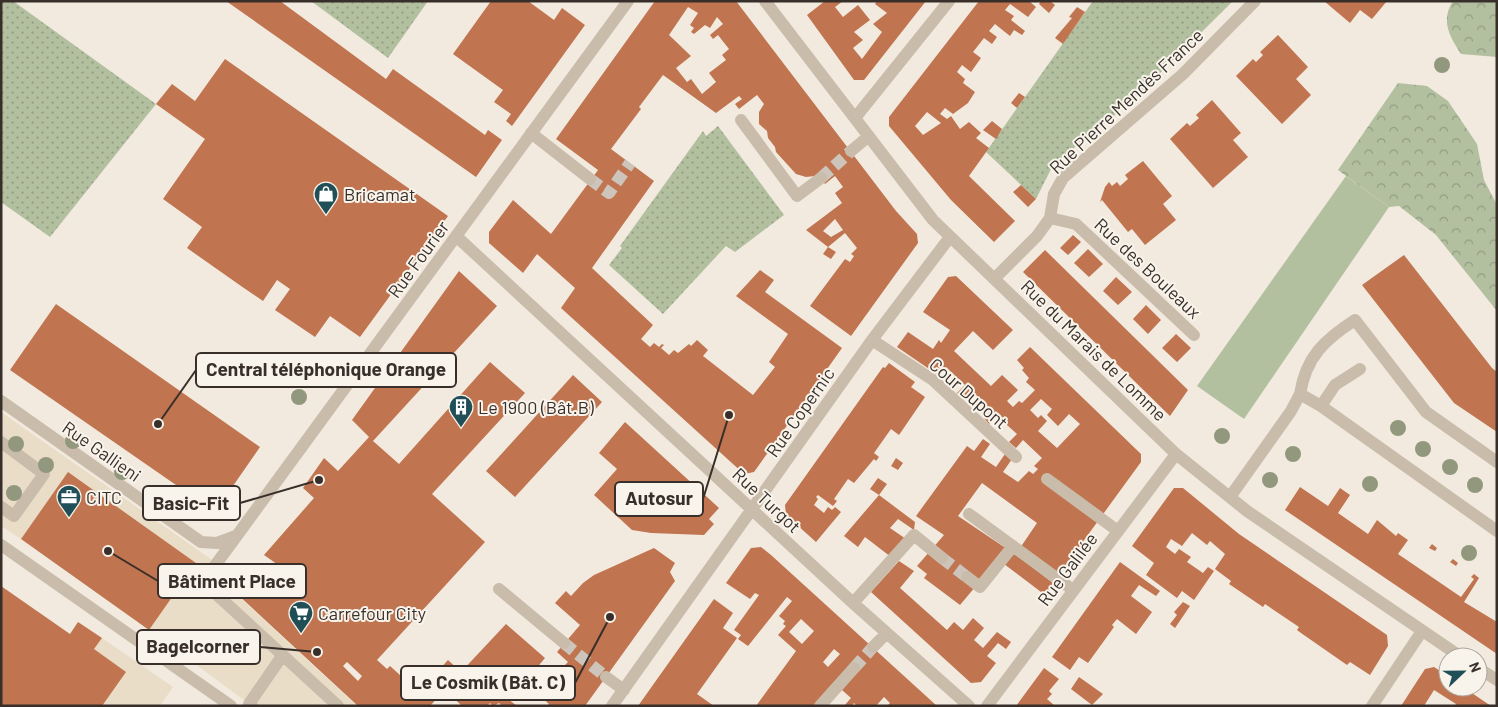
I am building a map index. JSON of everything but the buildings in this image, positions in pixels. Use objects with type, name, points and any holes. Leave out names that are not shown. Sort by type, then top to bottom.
[{"type":"street","name":"Rue Fourier","points":[[282,656],[203,582],[236,536],[251,519],[628,1]]},
{"type":"street","name":"Rue du Marais de Lomme","points":[[765,1],[933,220],[1176,454],[1230,497],[1445,647]]},
{"type":"street","points":[[855,118],[949,1]]},
{"type":"street","name":"Rue Pierre Mendès France","points":[[995,278],[1037,236],[1050,218],[1054,194],[1063,178],[1183,74],[1255,1]]},
{"type":"street","points":[[741,120],[797,196],[821,178]]},
{"type":"street","points":[[531,133],[590,180]]},
{"type":"street","points":[[851,151],[869,136]]},
{"type":"street","name":"Rue des Bouleaux","points":[[1050,218],[1076,224],[1194,335]]},
{"type":"street","name":"Rue Turgot","points":[[456,236],[752,510],[969,706]]},
{"type":"street","name":"Rue Copernic","points":[[612,706],[872,340],[950,237]]},
{"type":"street","points":[[1230,497],[1291,411],[1300,394],[1303,374],[1318,351],[1333,334],[1355,320],[1426,412],[1497,462]]},
{"type":"street","name":"Cour Dupont","points":[[872,340],[933,380],[1016,457]]},
{"type":"street","points":[[1321,406],[1334,385],[1360,369]]},
{"type":"street","points":[[1300,394],[1321,406],[1497,531]]},
{"type":"street","name":"Rue Gallieni","points":[[2,404],[201,542],[218,543],[236,536]]},
{"type":"street","points":[[1,442],[44,474],[14,516],[1,507]]},
{"type":"street","name":"Rue Galilée","points":[[987,706],[1176,454]]},
{"type":"street","points":[[1047,479],[1118,531]]},
{"type":"street","points":[[969,514],[1073,590]]},
{"type":"street","points":[[853,602],[914,535],[942,558]]},
{"type":"street","points":[[1,545],[231,706]]},
{"type":"street","points":[[967,577],[980,587],[1012,546]]},
{"type":"street","points":[[499,589],[564,643]]},
{"type":"street","points":[[1372,706],[1422,632]]},
{"type":"street","points":[[873,647],[887,633]]},
{"type":"street","points":[[252,706],[249,704],[282,656],[338,706]]},
{"type":"street","points":[[820,706],[854,668]]},
{"type":"street","points":[[606,677],[624,690]]},
{"type":"green space","points":[[1,1],[13,1],[156,104],[50,237],[1,202]]},
{"type":"green space","points":[[311,1],[428,1],[388,58]]},
{"type":"green space","points":[[1093,1],[1233,1],[1131,102],[1053,165],[1036,199],[986,152]]},
{"type":"green space","points":[[1453,1],[1497,1],[1497,57],[1461,54],[1448,29],[1447,15]]},
{"type":"green space","points":[[1398,83],[1427,86],[1448,101],[1477,144],[1484,180],[1497,205],[1497,311],[1436,235],[1399,206],[1389,207],[1338,170]]},
{"type":"green space","points":[[718,126],[784,215],[735,252],[726,246],[663,314],[609,265],[622,248],[620,246],[703,131],[706,136]]},
{"type":"green space","points":[[1346,176],[1389,207],[1244,419],[1197,386]]},
{"type":"shaded area","points":[[1,412],[238,578],[234,583],[236,594],[357,706],[252,706],[149,630],[196,563],[68,473],[21,539],[1,526]]},
{"type":"shaded area","points":[[102,638],[173,687],[160,706],[102,706],[94,649]]},
{"type":"tunnel","points":[[821,178],[851,151]]},
{"type":"tunnel","points":[[590,179],[609,193],[630,163]]},
{"type":"tunnel","points":[[942,558],[967,577]]},
{"type":"tunnel","points":[[564,643],[606,677]]},
{"type":"tunnel","points":[[854,668],[873,647]]},
{"type":"place","name":"Bricamat","points":[[326,215]]},
{"type":"place","name":"Autosur","points":[[729,415]]},
{"type":"place","name":"Central téléphonique Orange","points":[[158,424]]},
{"type":"place","name":"Le 1900 (Bât.B)","points":[[461,428]]},
{"type":"place","name":"Basic-Fit","points":[[319,480]]},
{"type":"place","name":"CITC","points":[[69,518]]},
{"type":"place","name":"Bâtiment Place","points":[[108,551]]},
{"type":"place","name":"Le Cosmik (Bât. C)","points":[[610,617]]},
{"type":"place","name":"Carrefour City","points":[[301,634]]},
{"type":"place","name":"Bagelcorner","points":[[317,652]]}]
